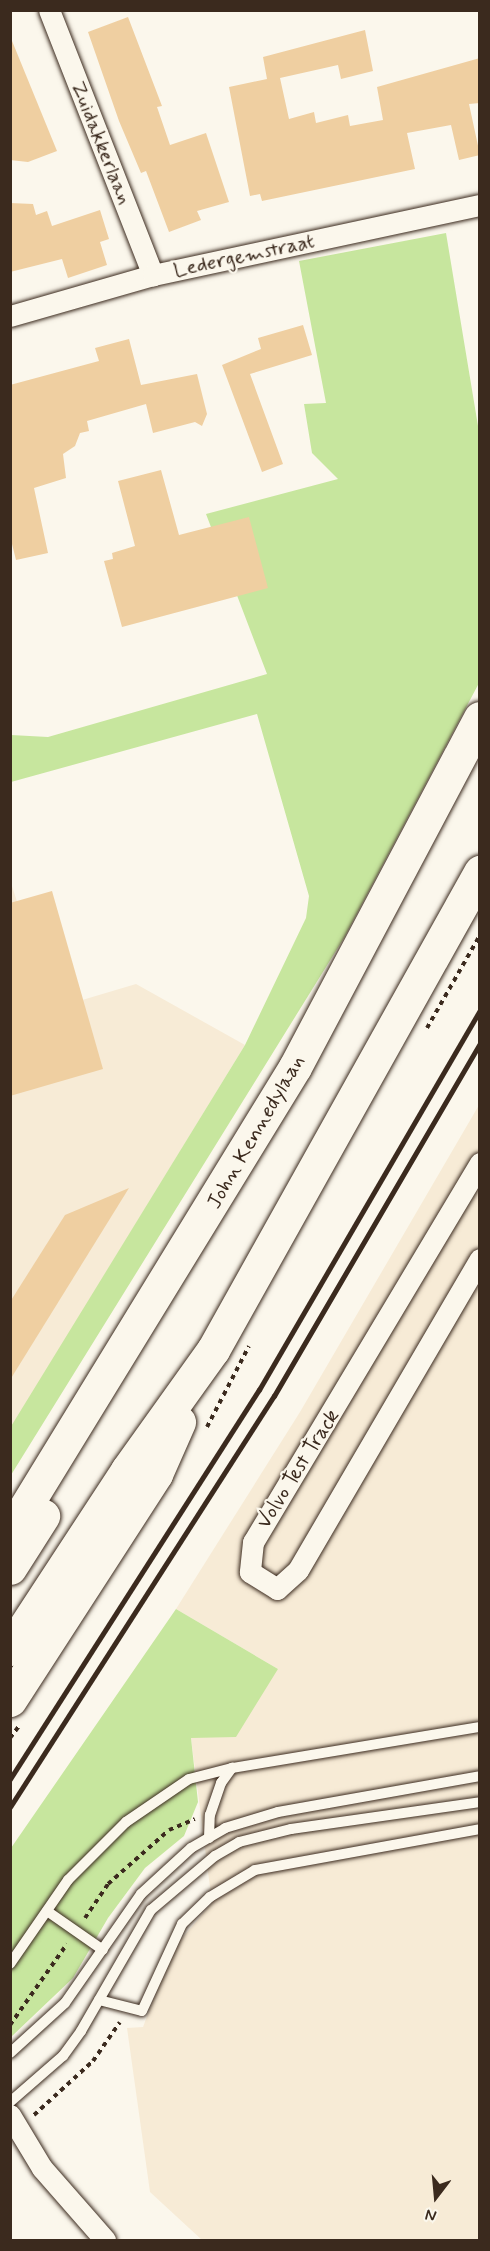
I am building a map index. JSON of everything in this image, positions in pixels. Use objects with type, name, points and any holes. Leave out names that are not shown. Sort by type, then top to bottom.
[{"type":"highway","name":"John Kennedylaan","points":[[10,1568],[313,1066],[472,754],[480,718]]},
{"type":"highway","name":"John Kennedylaan","points":[[10,1533],[295,1067],[472,754]]},
{"type":"highway","points":[[10,1492],[250,1113],[390,864],[472,754]]},
{"type":"highway","points":[[10,1700],[156,1474],[213,1350],[480,872]]},
{"type":"highway","points":[[10,1649],[127,1470],[213,1350]]},
{"type":"street","name":"Zuidakkerlaan","points":[[49,10],[153,275]]},
{"type":"street","name":"Ledergemstraat","points":[[10,315],[153,275],[480,205]]},
{"type":"street","name":"Volvo Test Track","points":[[480,1162],[253,1542],[250,1572],[277,1589],[298,1570],[480,1259]]},
{"type":"street","points":[[10,2115],[42,2168],[105,2241]]},
{"type":"lane","points":[[10,1965],[68,1880],[126,1822],[189,1779],[232,1768],[480,1727]]},
{"type":"lane","points":[[209,1838],[210,1815],[221,1783],[232,1768]]},
{"type":"lane","points":[[10,2053],[65,2003],[141,1894],[209,1838],[225,1828],[278,1812],[480,1776]]},
{"type":"lane","points":[[10,2102],[63,2056],[99,2000],[151,1910],[185,1876],[239,1842],[291,1829],[480,1802]]},
{"type":"lane","points":[[99,2000],[142,2011],[182,1924],[210,1897],[255,1870],[480,1829]]},
{"type":"lane","points":[[47,1911],[103,1950]]},
{"type":"path","points":[[10,2025],[108,1884],[169,1830],[210,1815]]},
{"type":"path","points":[[33,2115],[93,2061],[128,2007]]},
{"type":"shaded area","points":[[10,880],[52,1009],[136,984],[245,1045],[11,1428]]},
{"type":"shaded area","points":[[479,1105],[479,2240],[202,2240],[150,2192],[127,2028],[143,2027],[172,1950],[212,1903],[191,1738],[278,1669],[176,1609],[300,1412]]},
{"type":"green space","points":[[446,233],[479,432],[479,683],[344,938],[11,1475],[10,1428],[245,1045],[306,918],[309,896],[257,714],[11,782],[11,735],[48,737],[267,674],[206,514],[338,479],[312,453],[304,404],[326,403],[299,261]]},
{"type":"green space","points":[[176,1609],[278,1669],[236,1737],[191,1738],[198,1802],[184,1836],[145,1868],[108,1918],[73,1978],[11,2037],[11,1848]]},
{"type":"building","points":[[128,17],[162,106],[157,107],[170,145],[206,133],[229,202],[197,211],[201,220],[169,232],[146,171],[141,173],[119,121],[88,32]]},
{"type":"building","points":[[365,30],[373,71],[341,79],[338,65],[280,78],[289,119],[314,112],[316,123],[348,115],[350,126],[383,120],[377,87],[480,58],[480,103],[469,104],[480,155],[459,160],[451,125],[407,133],[415,169],[262,201],[260,194],[250,196],[229,87],[267,79],[263,57]]},
{"type":"building","points":[[10,36],[57,151],[28,162],[10,160]]},
{"type":"building","points":[[10,203],[33,204],[36,215],[47,211],[52,226],[100,210],[109,239],[100,242],[107,265],[68,278],[62,259],[10,272]]},
{"type":"building","points":[[303,325],[312,355],[250,374],[283,464],[262,472],[222,365],[261,349],[258,338]]},
{"type":"building","points":[[129,339],[141,385],[197,374],[207,414],[202,426],[195,422],[153,433],[146,404],[87,421],[89,431],[80,433],[75,446],[63,454],[66,478],[34,488],[48,553],[16,560],[10,536],[10,385],[99,361],[95,348]]},
{"type":"building","points":[[161,470],[179,535],[249,517],[268,588],[122,627],[104,561],[113,559],[112,553],[135,546],[118,481]]},
{"type":"building","points":[[52,891],[103,1069],[10,1096],[10,903]]},
{"type":"building","points":[[129,1188],[10,1380],[10,1302],[65,1215]]},
{"type":"railway","points":[[10,1779],[259,1390],[480,1011]]},
{"type":"railway","points":[[10,1807],[274,1396],[480,1043]]}]
